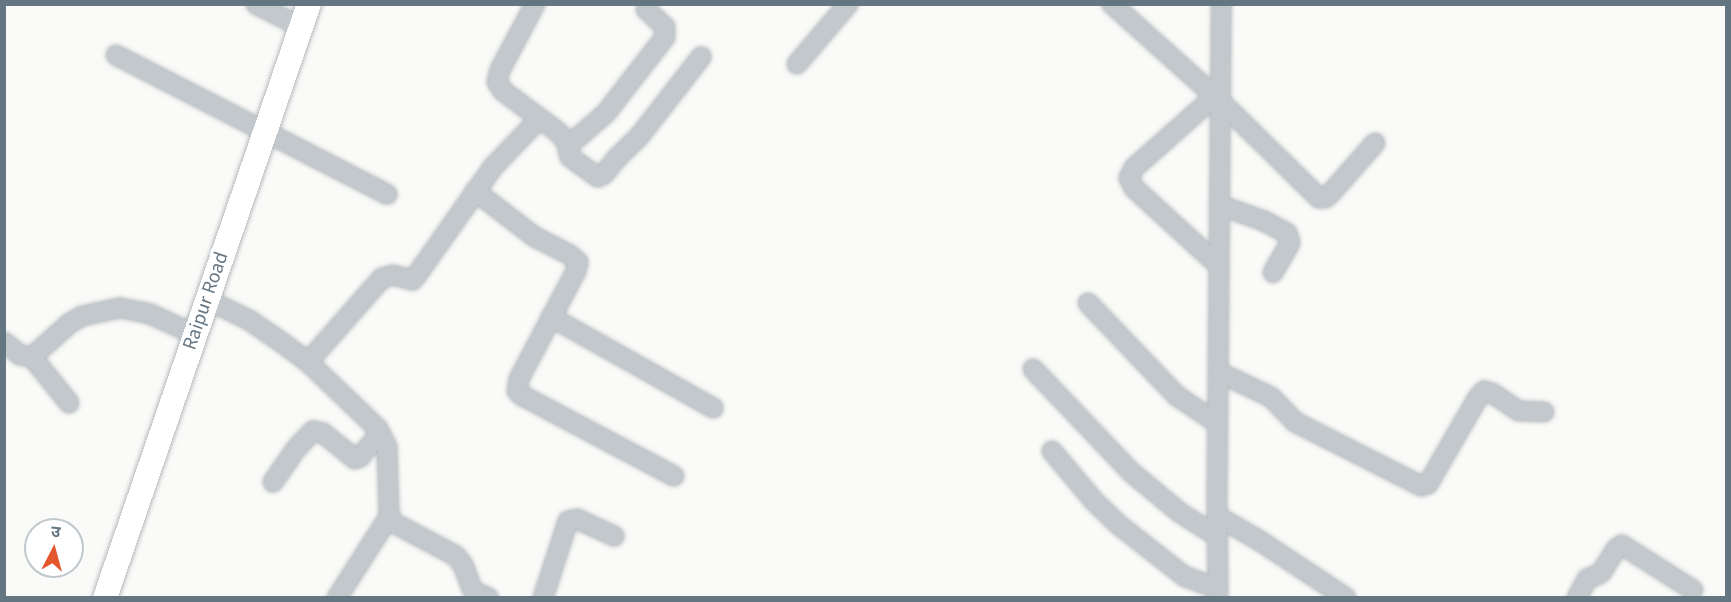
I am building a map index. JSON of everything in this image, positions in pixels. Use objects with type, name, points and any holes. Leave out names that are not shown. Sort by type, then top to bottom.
[{"type":"main road","name":"Raipur Road","points":[[105,597],[309,4]]},
{"type":"street","points":[[256,4],[301,27]]},
{"type":"street","points":[[535,4],[500,70],[497,82],[503,91],[558,132],[568,146],[570,158],[574,162],[601,177],[646,129],[701,57]]},
{"type":"street","points":[[798,64],[848,4]]},
{"type":"street","points":[[1112,4],[1217,99],[1319,198],[1325,198],[1330,194],[1375,143]]},
{"type":"street","points":[[1052,451],[1094,501],[1119,525],[1184,576],[1218,593],[1217,99],[1221,4]]},
{"type":"street","points":[[568,146],[606,113],[664,37],[665,27],[646,9]]},
{"type":"street","points":[[116,55],[387,194]]},
{"type":"street","points":[[1217,99],[1134,168],[1129,178],[1134,188],[1219,266]]},
{"type":"street","points":[[308,362],[382,278],[393,275],[412,280],[416,276],[475,191],[507,150],[540,118]]},
{"type":"street","points":[[475,191],[535,237],[570,255],[578,262],[576,271],[519,379],[517,391],[674,476]]},
{"type":"street","points":[[1219,206],[1264,221],[1287,233],[1290,243],[1273,272]]},
{"type":"street","points":[[206,299],[255,324],[308,362],[380,433],[387,447],[390,515],[400,528],[456,556],[463,566],[473,591],[489,597]]},
{"type":"street","points":[[1088,303],[1177,396],[1217,423]]},
{"type":"street","points":[[32,357],[70,323],[82,316],[106,309],[140,310],[194,333]]},
{"type":"street","points":[[551,316],[713,408]]},
{"type":"street","points":[[4,342],[20,355],[32,357],[69,403]]},
{"type":"street","points":[[1034,369],[1131,472],[1179,512],[1217,536]]},
{"type":"street","points":[[1218,372],[1271,397],[1294,422],[1421,486],[1428,484],[1436,474],[1481,394],[1492,393],[1519,411],[1544,412]]},
{"type":"street","points":[[273,482],[296,449],[313,431],[322,433],[347,455],[355,459],[360,457],[380,433]]},
{"type":"street","points":[[337,597],[390,515]]},
{"type":"street","points":[[1217,516],[1346,597]]},
{"type":"street","points":[[543,597],[568,520],[577,519],[614,536]]},
{"type":"street","points":[[1577,597],[1587,579],[1604,570],[1616,549],[1622,545],[1693,590]]}]
